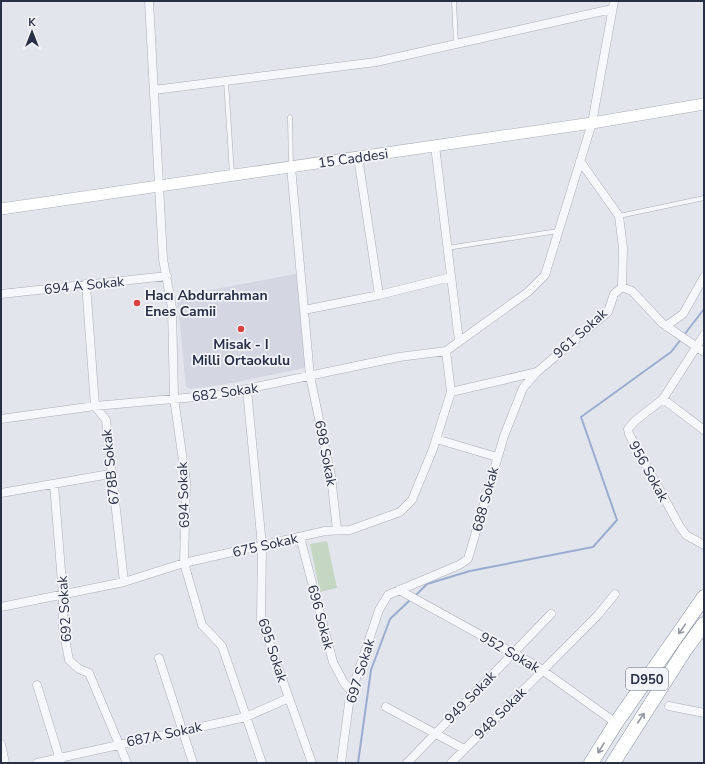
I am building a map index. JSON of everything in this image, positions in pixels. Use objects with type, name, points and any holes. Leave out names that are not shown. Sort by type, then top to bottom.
[{"type":"highway","name":"D950","points":[[591,763],[616,723],[704,597]]},
{"type":"highway","name":"D950","points":[[613,763],[685,650],[704,624]]},
{"type":"street","name":"694 Sokak","points":[[149,1],[163,259],[172,308],[174,398],[186,482],[184,564],[202,625],[222,646],[262,763]]},
{"type":"street","points":[[154,90],[376,62],[456,44],[613,5],[592,123],[545,276],[528,292],[459,341],[446,352],[451,392]]},
{"type":"street","name":"15 Caddesi","points":[[1,209],[592,123],[704,104]]},
{"type":"street","points":[[434,146],[459,341]]},
{"type":"street","points":[[358,157],[379,295]]},
{"type":"street","points":[[580,161],[619,216],[623,248],[622,287],[632,291],[668,328],[704,352]]},
{"type":"street","name":"698 Sokak","points":[[291,167],[310,376],[332,476],[337,530]]},
{"type":"street","name":"694 A Sokak","points":[[1,294],[167,276]]},
{"type":"street","points":[[668,328],[683,314],[704,276]]},
{"type":"street","points":[[304,310],[379,295],[451,277]]},
{"type":"street","points":[[86,284],[95,406]]},
{"type":"street","name":"961 Sokak","points":[[451,392],[537,372],[608,312],[614,294],[622,287]]},
{"type":"street","points":[[704,335],[663,399],[704,430]]},
{"type":"street","name":"682 Sokak","points":[[1,419],[95,406],[218,395],[399,357],[446,352]]},
{"type":"street","name":"688 Sokak","points":[[399,590],[459,565],[468,559],[497,457],[523,388],[537,372]]},
{"type":"street","name":"695 Sokak","points":[[247,390],[262,546],[261,619],[312,763]]},
{"type":"street","name":"675 Sokak","points":[[1,607],[124,582],[184,564],[325,531],[350,530],[400,512],[412,500],[436,439],[451,392]]},
{"type":"street","name":"956 Sokak","points":[[663,399],[635,421],[628,429],[629,434],[679,525],[686,535],[704,545]]},
{"type":"street","name":"678B Sokak","points":[[95,406],[106,420],[110,474],[124,582]]},
{"type":"street","points":[[436,439],[497,457]]},
{"type":"street","points":[[1,493],[110,474]]},
{"type":"street","name":"692 Sokak","points":[[54,484],[63,595],[63,628],[70,660],[79,669],[89,673],[127,763]]},
{"type":"street","name":"696 Sokak","points":[[300,537],[333,662],[344,683],[352,692]]},
{"type":"street","name":"952 Sokak","points":[[399,590],[513,653],[570,688],[616,723]]},
{"type":"street","name":"697 Sokak","points":[[341,763],[352,692],[379,610],[388,595],[399,590]]},
{"type":"street","name":"948 Sokak","points":[[450,763],[597,616],[616,594]]},
{"type":"street","name":"949 Sokak","points":[[407,763],[551,614]]},
{"type":"street","points":[[159,658],[193,763]]},
{"type":"street","points":[[37,685],[60,760]]},
{"type":"street","name":"687A Sokak","points":[[37,763],[60,760],[120,744],[246,717],[289,698]]},
{"type":"street","points":[[669,706],[704,713]]},
{"type":"street","points":[[386,707],[464,749]]},
{"type":"street","points":[[1,744],[5,763]]},
{"type":"lane","points":[[454,1],[456,44]]},
{"type":"lane","points":[[226,81],[232,175]]},
{"type":"lane","points":[[290,117],[291,167]]},
{"type":"lane","points":[[619,216],[704,198]]},
{"type":"lane","points":[[447,248],[559,230]]},
{"type":"shaded area","name":"Misak - I Milli Ortaokulu","points":[[296,274],[306,361],[304,368],[227,384],[191,389],[186,387],[177,296]]},
{"type":"green space","points":[[327,541],[337,588],[320,592],[310,544]]},
{"type":"waterway","points":[[684,335],[704,309]]},
{"type":"waterway","points":[[415,596],[427,584],[470,571],[593,547],[617,520],[581,417],[671,352],[682,338]]},
{"type":"waterway","points":[[358,763],[371,670],[390,619],[410,600]]},
{"type":"place","name":"Hacı Abdurrahman Enes Camii","points":[[137,303]]},
{"type":"place","name":"Misak - I Milli Ortaokulu","points":[[241,329]]}]
